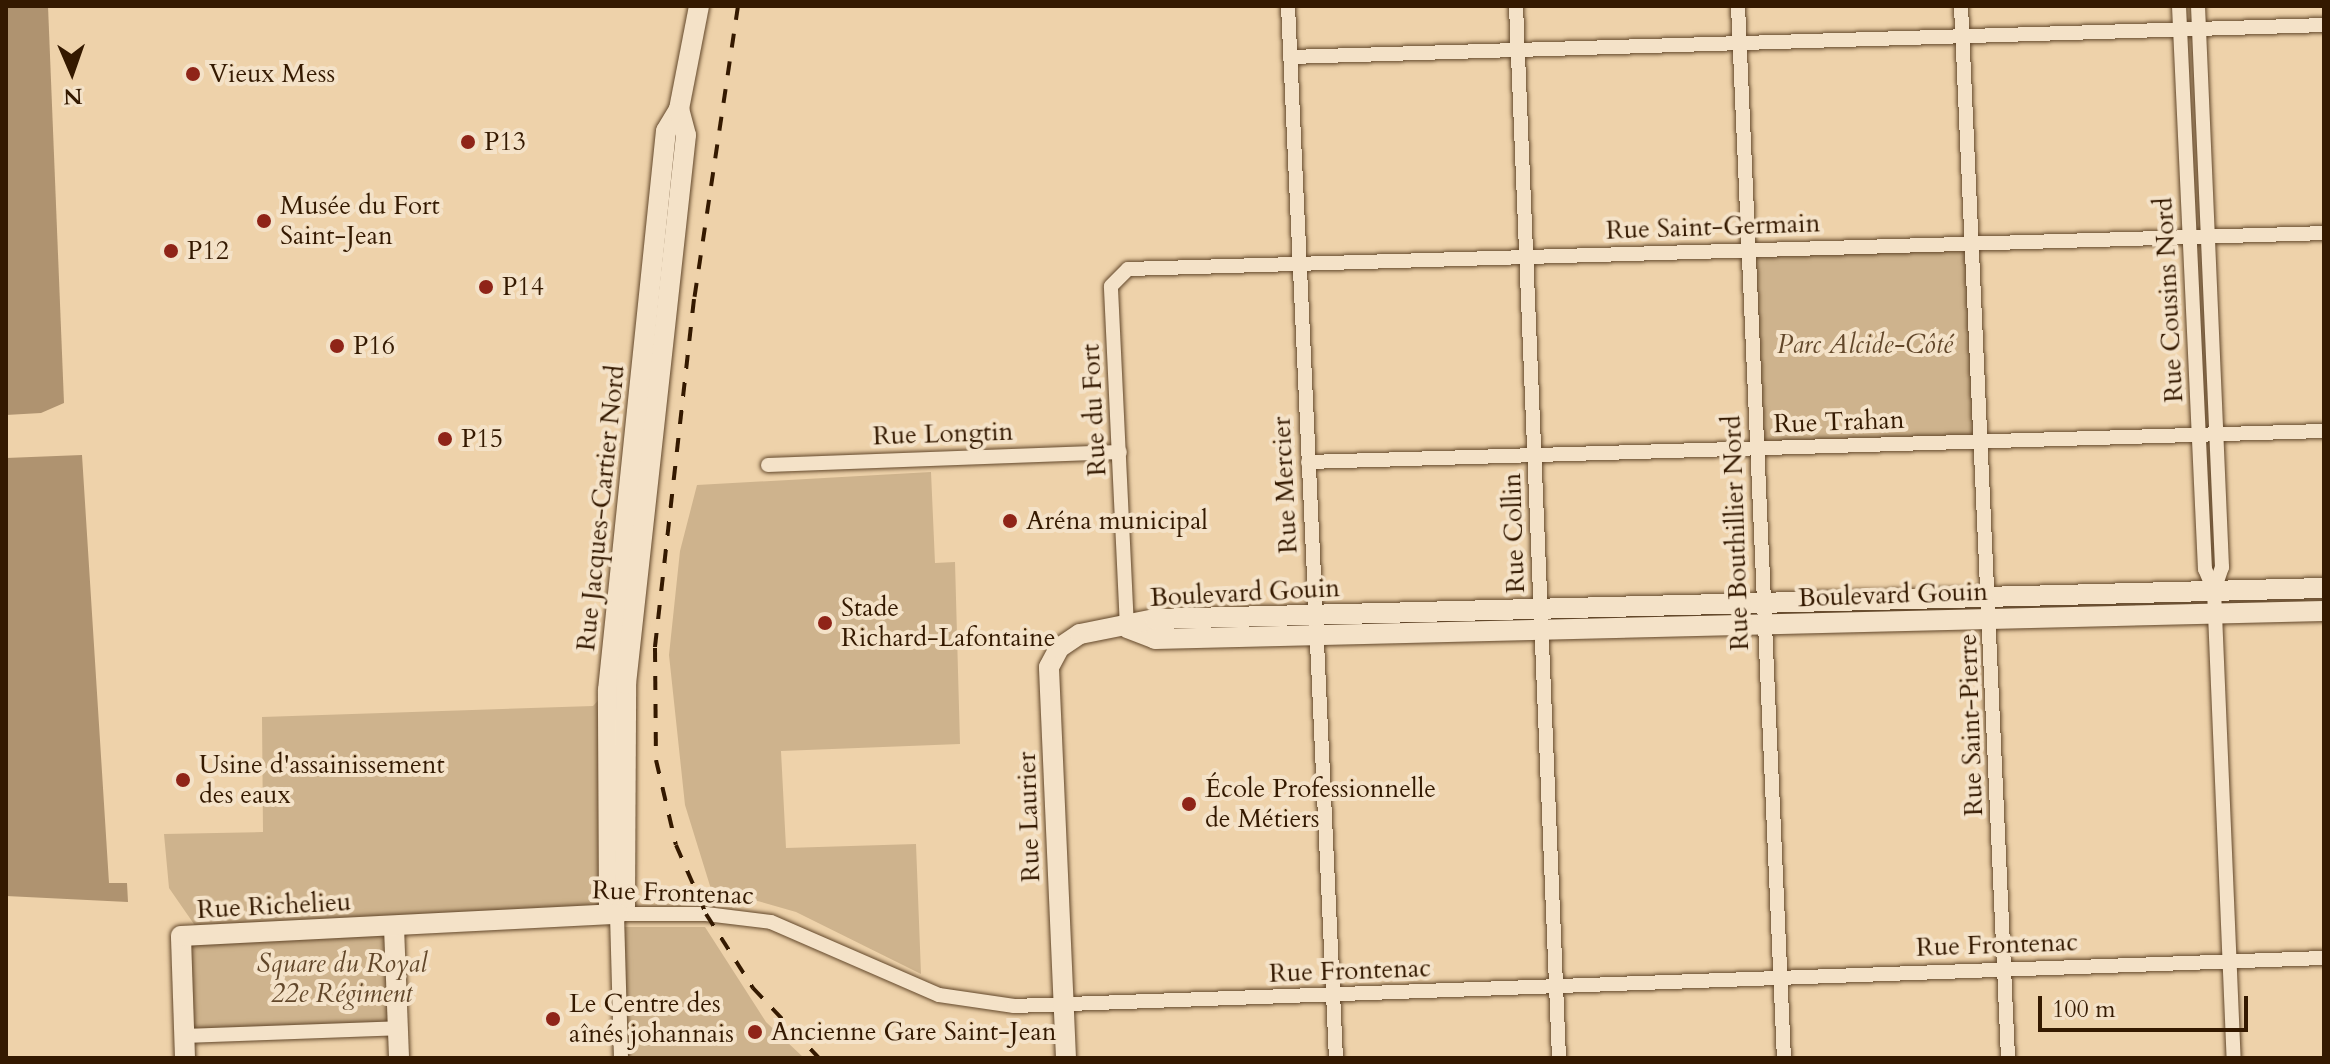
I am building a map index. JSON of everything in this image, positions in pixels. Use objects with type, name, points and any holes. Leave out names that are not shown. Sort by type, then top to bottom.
[{"type":"street","name":"Rue Jacques-Cartier Nord","points":[[621,1058],[617,914],[625,906],[626,684],[686,135],[679,109],[699,6]]},
{"type":"street","name":"Rue Mercier","points":[[1288,6],[1336,1058]]},
{"type":"street","name":"Rue Collin","points":[[1516,6],[1559,1058]]},
{"type":"street","name":"Rue Bouthillier Nord","points":[[1738,6],[1784,1058]]},
{"type":"street","name":"Rue Saint-Pierre","points":[[1961,6],[1991,618],[2008,1058]]},
{"type":"street","name":"Rue Cousins Nord","points":[[2179,6],[2205,569],[2214,590],[2234,1058]]},
{"type":"street","name":"Rue Cousins Nord","points":[[2198,6],[2222,567],[2214,590]]},
{"type":"street","points":[[1290,57],[2324,25]]},
{"type":"street","name":"Rue Saint-Germain","points":[[1111,286],[1128,269],[2324,233]]},
{"type":"street","name":"Rue du Fort","points":[[1111,286],[1127,628]]},
{"type":"street","name":"Rue Trahan","points":[[1308,462],[2324,431]]},
{"type":"street","name":"Rue Longtin","points":[[768,465],[1120,452]]},
{"type":"street","name":"Boulevard Gouin","points":[[1315,625],[1541,609],[2324,588]]},
{"type":"street","name":"Boulevard Gouin","points":[[1127,628],[1155,619],[1542,630],[2324,611]]},
{"type":"street","name":"Rue Laurier","points":[[1066,1058],[1049,667],[1059,648],[1080,634],[1127,628]]},
{"type":"street","name":"Rue Frontenac","points":[[394,927],[617,914],[706,914],[771,922],[939,995],[969,1003],[1063,1007],[2324,958]]},
{"type":"street","points":[[394,927],[399,1058]]},
{"type":"street","name":"Rue Richelieu","points":[[185,1058],[181,936],[394,927]]},
{"type":"street","points":[[184,1036],[398,1028]]},
{"type":"green space","name":"Parc Alcide-Côté","points":[[1972,243],[1982,441],[1759,452],[1748,255]]},
{"type":"green space","name":"Stade Richard-Lafontaine","points":[[931,472],[935,563],[955,562],[960,744],[781,751],[786,848],[916,844],[921,974],[796,912],[754,900],[715,902],[685,805],[669,655],[680,551],[697,485]]},
{"type":"green space","points":[[608,690],[603,908],[196,927],[169,888],[164,834],[263,832],[262,717],[593,706]]},
{"type":"green space","name":"Square du Royal 22e Régiment","points":[[394,927],[398,1028],[185,1035],[181,934]]},
{"type":"green space","points":[[624,927],[705,927],[766,1022],[804,1058],[628,1058]]},
{"type":"shaded area","points":[[6,6],[48,6],[64,403],[41,413],[6,415]]},
{"type":"shaded area","points":[[82,455],[109,883],[127,883],[128,902],[6,896],[6,458]]},
{"type":"railway","points":[[738,6],[694,299],[655,648],[656,760],[676,845],[706,914],[753,988],[819,1058]]},
{"type":"place","name":"Vieux Mess","points":[[193,74]]},
{"type":"place","name":"P13","points":[[468,142]]},
{"type":"place","name":"Musée du Fort Saint-Jean","points":[[264,221]]},
{"type":"place","name":"P12","points":[[171,251]]},
{"type":"place","name":"P14","points":[[486,287]]},
{"type":"place","name":"P16","points":[[337,346]]},
{"type":"place","name":"P15","points":[[445,439]]},
{"type":"place","name":"Aréna municipal","points":[[1010,521]]},
{"type":"place","name":"Stade Richard-Lafontaine","points":[[825,623]]},
{"type":"place","name":"Usine d'assainissement des eaux","points":[[183,780]]},
{"type":"place","name":"École Professionnelle de Métiers","points":[[1189,804]]},
{"type":"place","name":"Le Centre des aînés johannais","points":[[553,1019]]},
{"type":"place","name":"Ancienne Gare Saint-Jean","points":[[755,1032]]}]
